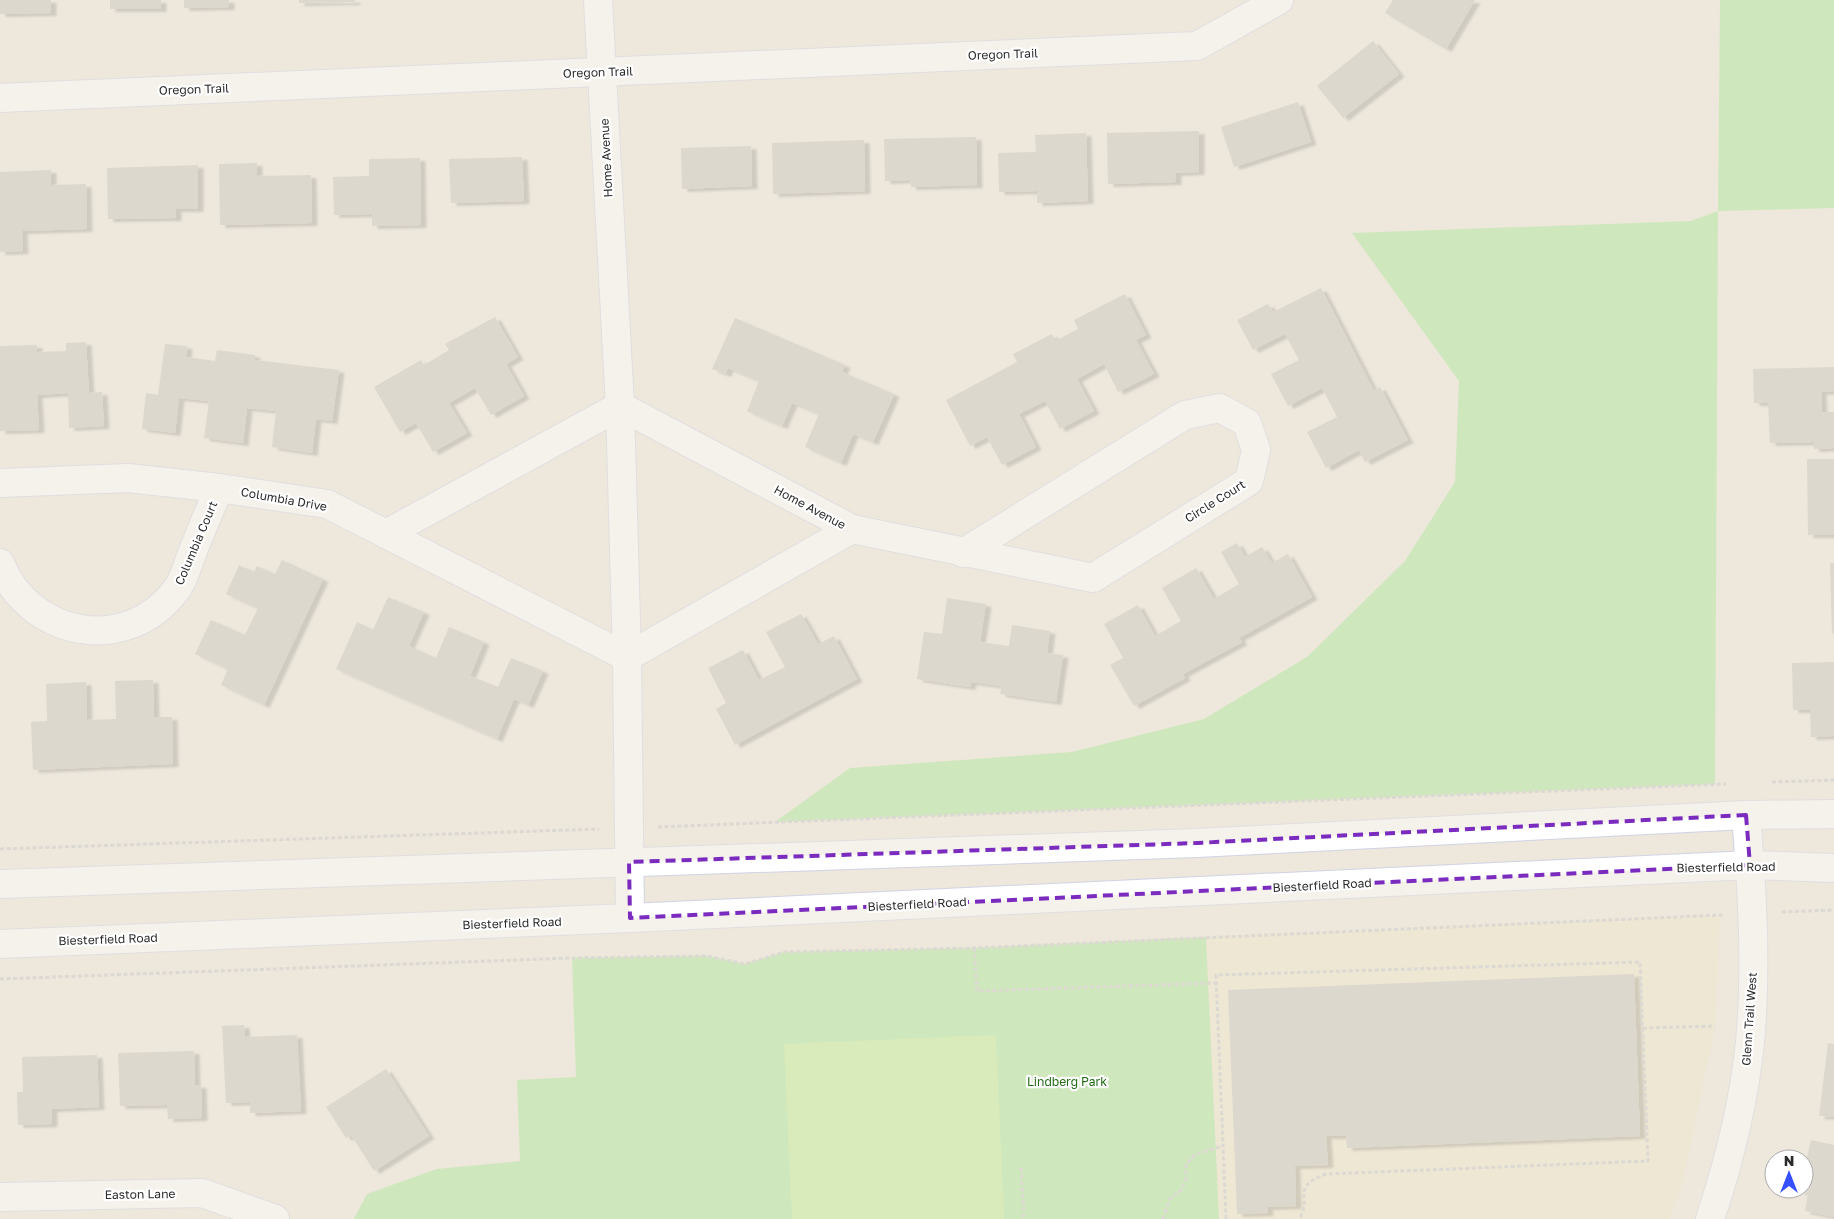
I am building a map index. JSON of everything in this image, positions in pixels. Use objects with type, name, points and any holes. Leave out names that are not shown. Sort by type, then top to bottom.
[{"type":"street","name":"Home Avenue","points":[[598,0],[620,406],[627,657],[630,918]]},
{"type":"street","name":"Oregon Trail","points":[[0,98],[1197,46],[1279,0]]},
{"type":"street","name":"Home Avenue","points":[[620,406],[852,529]]},
{"type":"street","points":[[386,534],[620,406]]},
{"type":"street","name":"Circle Court","points":[[852,529],[963,553],[1093,578],[1249,481],[1256,450],[1247,423],[1220,408],[1185,415],[963,553]]},
{"type":"street","name":"Columbia Drive","points":[[0,483],[128,478],[219,488],[327,504],[627,657]]},
{"type":"street","name":"Columbia Court","points":[[0,563],[16,593],[30,607],[47,619],[86,631],[107,630],[127,626],[158,609],[177,589],[219,488]]},
{"type":"street","name":"Home Avenue","points":[[627,657],[852,529]]},
{"type":"street","points":[[0,884],[1197,843],[1746,815],[1834,814]]},
{"type":"street","name":"Glenn Trail West","points":[[1710,1219],[1740,1110],[1750,1042],[1754,955],[1746,815]]},
{"type":"street","name":"Biesterfield Road","points":[[0,944],[630,918],[1750,865],[1834,868]]},
{"type":"street","name":"Easton Lane","points":[[0,1197],[202,1193],[275,1219]]},
{"type":"path","points":[[1764,782],[1834,780]]},
{"type":"path","points":[[0,849],[628,828],[1734,783]]},
{"type":"path","points":[[1793,912],[1834,910]]},
{"type":"path","points":[[0,979],[572,958],[707,956],[746,964],[784,952],[974,948],[1715,915]]},
{"type":"path","points":[[974,948],[977,991],[1217,983]]},
{"type":"path","points":[[1226,1219],[1216,975],[1640,962],[1648,1160],[1326,1174],[1310,1180],[1304,1192],[1304,1212],[1299,1219]]},
{"type":"path","points":[[1643,1028],[1715,1026]]},
{"type":"path","points":[[1163,1219],[1170,1199],[1181,1190],[1186,1179],[1186,1164],[1196,1154],[1223,1146]]},
{"type":"path","points":[[1021,1168],[1024,1219]]},
{"type":"highlighted area","points":[[1746,815],[1750,865],[1666,869],[630,918],[629,862],[1197,843]]},
{"type":"shaded area","points":[[1720,915],[1715,1026],[1682,1185],[1669,1219],[1219,1219],[1206,937]]},
{"type":"green space","points":[[1720,0],[1834,0],[1834,208],[1718,211]]},
{"type":"green space","points":[[1718,211],[1715,784],[775,822],[850,768],[1072,752],[1204,719],[1307,657],[1405,561],[1455,482],[1459,381],[1352,233],[1691,221]]},
{"type":"green space","name":"Lindberg Park","points":[[1206,937],[1219,1219],[354,1219],[367,1194],[437,1169],[520,1161],[517,1080],[576,1077],[572,958],[707,956],[745,964],[784,952],[974,948]]},
{"type":"green space","points":[[996,1035],[1004,1219],[792,1219],[784,1044]]},
{"type":"building","points":[[0,0],[51,0],[51,13],[0,14]]},
{"type":"building","points":[[110,0],[161,0],[161,9],[110,9]]},
{"type":"building","points":[[184,0],[229,0],[229,7],[184,8]]},
{"type":"building","points":[[299,0],[355,0],[355,2],[299,3]]},
{"type":"building","points":[[1393,0],[1475,0],[1446,49],[1385,13]]},
{"type":"building","points":[[1373,41],[1399,74],[1343,118],[1317,86]]},
{"type":"building","points":[[1298,102],[1311,142],[1234,167],[1221,127]]},
{"type":"building","points":[[1199,131],[1199,172],[1176,173],[1176,182],[1108,184],[1107,133]]},
{"type":"building","points":[[1086,133],[1088,201],[1037,203],[1037,191],[999,192],[998,153],[1036,152],[1035,135]]},
{"type":"building","points":[[976,137],[977,185],[911,187],[910,180],[885,181],[884,139]]},
{"type":"building","points":[[864,140],[865,191],[773,194],[772,143]]},
{"type":"building","points":[[751,146],[752,186],[682,189],[681,148]]},
{"type":"building","points":[[522,157],[524,201],[451,203],[449,159]]},
{"type":"building","points":[[420,158],[421,225],[372,226],[372,214],[334,215],[333,177],[369,176],[369,159]]},
{"type":"building","points":[[257,163],[257,176],[311,175],[312,223],[220,225],[219,164]]},
{"type":"building","points":[[198,165],[198,209],[176,209],[176,218],[108,219],[107,168]]},
{"type":"building","points":[[51,170],[51,185],[86,184],[87,229],[22,231],[23,251],[0,252],[0,172]]},
{"type":"building","points":[[1321,288],[1374,391],[1380,387],[1408,440],[1365,462],[1359,450],[1326,468],[1307,432],[1337,417],[1322,388],[1288,406],[1271,374],[1299,360],[1285,334],[1253,350],[1237,320],[1268,304],[1273,312]]},
{"type":"building","points":[[1125,294],[1146,335],[1136,340],[1154,374],[1118,392],[1104,364],[1077,379],[1094,411],[1060,429],[1045,401],[1019,414],[1036,447],[1002,465],[987,437],[970,446],[946,400],[1017,362],[1013,354],[1052,334],[1055,341],[1078,329],[1074,320]]},
{"type":"building","points":[[495,317],[518,357],[506,364],[524,396],[491,415],[475,388],[449,403],[467,433],[433,452],[416,423],[400,432],[374,387],[421,360],[424,365],[449,350],[445,344]]},
{"type":"building","points":[[735,318],[845,365],[842,372],[894,394],[873,442],[853,434],[841,463],[805,447],[819,414],[792,403],[782,426],[747,411],[759,381],[728,368],[726,374],[712,369]]},
{"type":"building","points":[[86,342],[89,393],[102,392],[104,426],[69,428],[68,393],[37,395],[39,430],[0,431],[0,346],[37,345],[37,352],[66,351],[66,343]]},
{"type":"building","points":[[165,344],[187,346],[186,357],[215,361],[217,350],[255,355],[255,360],[339,370],[332,421],[316,419],[312,453],[272,447],[276,411],[247,408],[243,443],[204,438],[209,401],[179,398],[175,433],[142,429],[146,393],[158,395]]},
{"type":"building","points":[[1834,367],[1834,391],[1821,392],[1822,412],[1834,412],[1834,448],[1814,449],[1813,442],[1770,443],[1768,403],[1754,403],[1753,369]]},
{"type":"building","points":[[1807,459],[1834,459],[1834,535],[1808,535]]},
{"type":"building","points":[[1237,543],[1245,557],[1262,547],[1272,563],[1288,554],[1312,597],[1239,638],[1242,642],[1183,674],[1185,678],[1134,706],[1110,665],[1123,658],[1104,624],[1138,605],[1155,636],[1181,621],[1162,588],[1196,568],[1214,599],[1239,584],[1221,552]]},
{"type":"building","points":[[282,560],[323,579],[264,705],[221,685],[228,669],[195,654],[211,620],[245,635],[258,608],[226,594],[239,565],[254,572],[257,566],[275,574]]},
{"type":"building","points":[[1830,563],[1834,563],[1834,633],[1832,634]]},
{"type":"building","points":[[388,597],[424,612],[409,646],[436,658],[449,627],[484,642],[470,676],[498,687],[511,658],[543,671],[528,705],[514,699],[497,739],[336,669],[357,622],[373,630]]},
{"type":"building","points":[[947,598],[986,604],[980,642],[1009,646],[1012,625],[1050,631],[1047,653],[1063,655],[1056,702],[1000,694],[1002,686],[971,682],[970,687],[917,679],[924,632],[942,634]]},
{"type":"building","points":[[801,614],[818,644],[834,636],[857,679],[735,745],[716,709],[726,703],[708,668],[743,650],[759,680],[785,667],[766,632]]},
{"type":"building","points":[[1834,662],[1834,736],[1811,737],[1810,710],[1793,710],[1792,663]]},
{"type":"building","points":[[153,680],[154,717],[172,717],[173,764],[33,770],[31,722],[47,721],[46,684],[86,682],[87,720],[116,719],[115,681]]},
{"type":"building","points":[[1634,974],[1640,1136],[1347,1148],[1346,1136],[1326,1136],[1328,1165],[1295,1166],[1296,1206],[1267,1207],[1268,1213],[1237,1214],[1228,990]]},
{"type":"building","points":[[244,1025],[245,1037],[297,1035],[301,1111],[250,1113],[250,1102],[226,1103],[222,1026]]},
{"type":"building","points":[[1828,1043],[1834,1044],[1834,1117],[1819,1116]]},
{"type":"building","points":[[194,1051],[195,1085],[201,1085],[202,1118],[168,1119],[167,1105],[120,1106],[118,1053]]},
{"type":"building","points":[[97,1055],[99,1107],[52,1109],[52,1124],[18,1125],[17,1092],[23,1092],[22,1057]]},
{"type":"building","points":[[386,1069],[429,1136],[374,1171],[351,1135],[346,1138],[326,1107]]},
{"type":"building","points":[[1811,1140],[1834,1145],[1834,1217],[1805,1211],[1807,1199],[1814,1199],[1814,1149],[1809,1149]]}]
